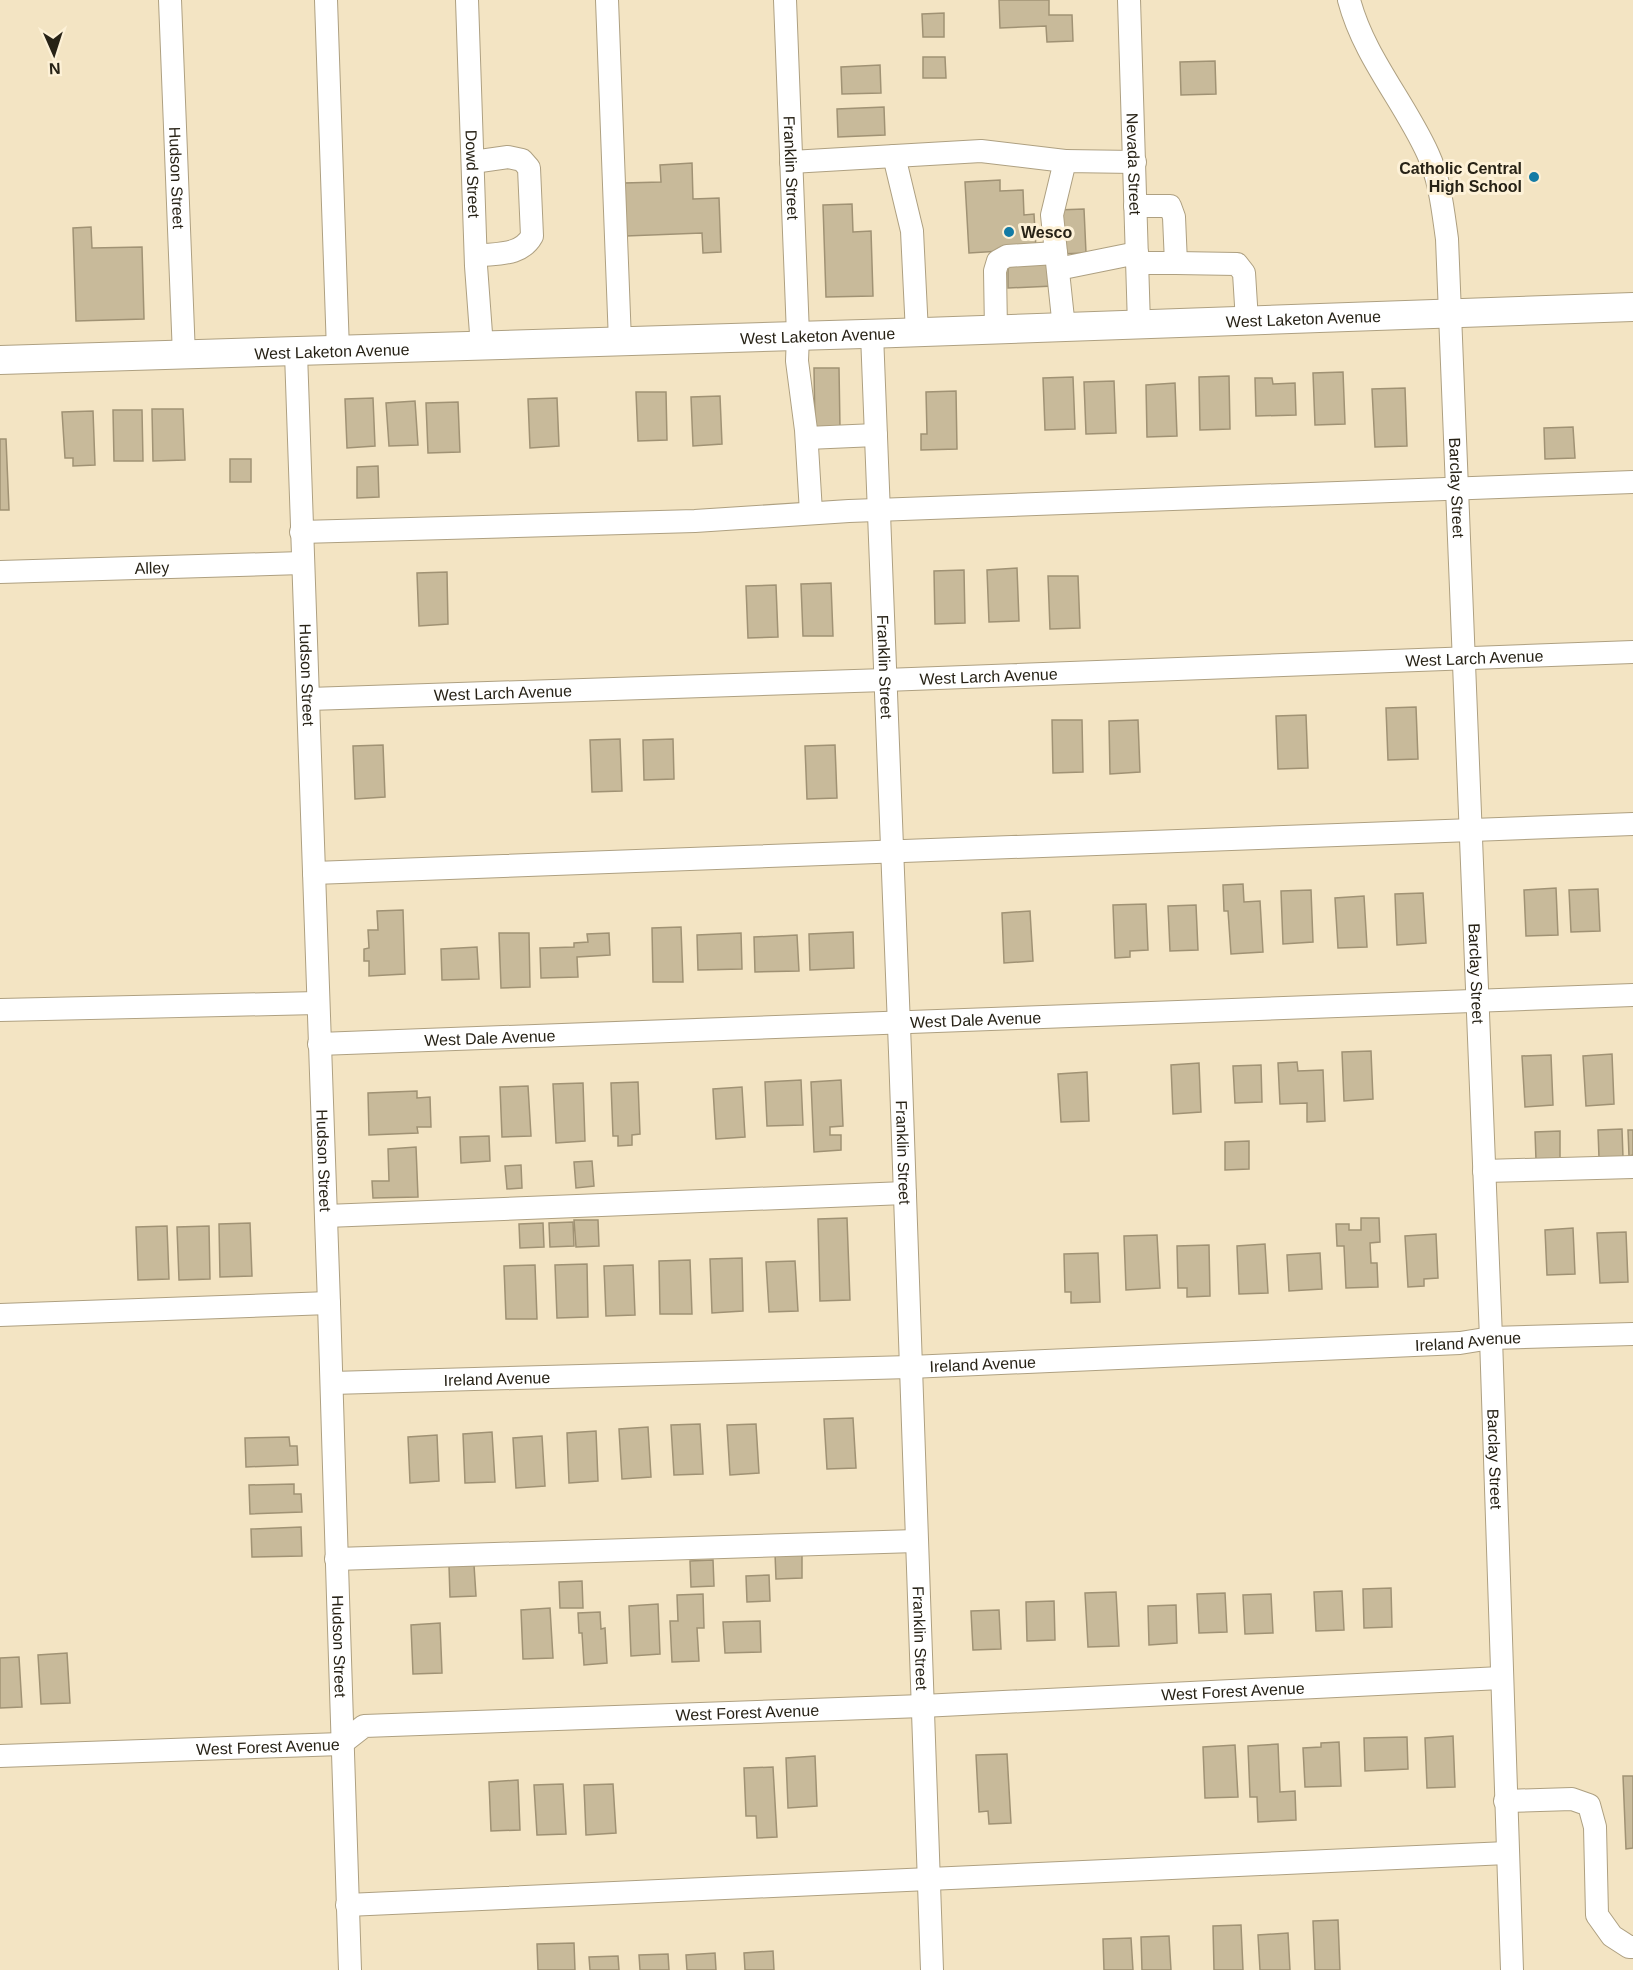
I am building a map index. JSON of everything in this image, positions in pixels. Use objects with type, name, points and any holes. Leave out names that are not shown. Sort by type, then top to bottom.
[{"type":"main road","name":"West Laketon Avenue","points":[[0,360],[296,353],[1633,308]]},
{"type":"street","name":"Hudson Street","points":[[170,0],[184,356]]},
{"type":"street","points":[[326,0],[338,351]]},
{"type":"street","name":"Dowd Street","points":[[467,0],[476,256],[482,346]]},
{"type":"street","points":[[607,0],[620,342]]},
{"type":"street","name":"Franklin Street","points":[[785,0],[798,335],[797,362],[807,434],[811,512]]},
{"type":"street","name":"Nevada Street","points":[[1129,0],[1139,326]]},
{"type":"street","name":"Barclay Street","points":[[1349,0],[1373,60],[1405,109],[1429,156],[1441,198],[1447,239],[1491,1338],[1512,1970]]},
{"type":"street","points":[[791,162],[981,150],[1065,161],[1135,162]]},
{"type":"street","points":[[894,156],[912,231],[917,333]]},
{"type":"street","points":[[473,162],[508,157],[522,160],[529,168],[532,236],[527,245],[518,250],[476,256]]},
{"type":"street","points":[[1064,328],[1052,215],[1065,161]]},
{"type":"street","points":[[1135,206],[1170,206],[1174,218],[1176,263]]},
{"type":"street","points":[[996,330],[995,271],[998,261],[1007,256],[1057,261],[1137,258],[1176,263],[1236,264],[1244,273],[1247,321]]},
{"type":"street","name":"Franklin Street","points":[[872,334],[893,851],[932,1970]]},
{"type":"street","name":"Hudson Street","points":[[296,353],[314,873],[307,1003],[319,1044],[332,1383],[340,1744],[350,1970]]},
{"type":"street","points":[[807,434],[876,435]]},
{"type":"street","points":[[301,532],[684,522],[878,509],[1633,482]]},
{"type":"street","name":"Alley","points":[[0,572],[302,563]]},
{"type":"street","name":"West Larch Avenue","points":[[309,699],[1633,652]]},
{"type":"street","points":[[314,873],[1633,824]]},
{"type":"street","name":"West Dale Avenue","points":[[319,1044],[1633,995]]},
{"type":"street","points":[[0,1011],[307,1003]]},
{"type":"street","points":[[1484,1171],[1633,1167]]},
{"type":"street","points":[[326,1216],[905,1193]]},
{"type":"street","points":[[0,1315],[329,1303]]},
{"type":"street","name":"Ireland Avenue","points":[[332,1383],[910,1367],[1460,1343],[1491,1338],[1633,1334]]},
{"type":"street","points":[[336,1559],[916,1541]]},
{"type":"street","name":"West Forest Avenue","points":[[0,1756],[340,1744],[364,1726],[922,1706],[1501,1678]]},
{"type":"street","points":[[1505,1801],[1572,1799],[1589,1805],[1595,1827],[1597,1915],[1612,1936],[1629,1947],[1633,1947]]},
{"type":"street","points":[[347,1905],[1507,1853]]},
{"type":"building","points":[[999,0],[1049,0],[1049,15],[1072,15],[1073,41],[1047,42],[1046,26],[1000,28]]},
{"type":"building","points":[[944,13],[944,37],[923,37],[922,14]]},
{"type":"building","points":[[923,57],[945,57],[946,78],[923,78]]},
{"type":"building","points":[[1215,61],[1216,94],[1181,95],[1180,62]]},
{"type":"building","points":[[880,65],[881,93],[842,94],[841,67]]},
{"type":"building","points":[[884,107],[885,135],[838,137],[837,109]]},
{"type":"building","points":[[692,163],[693,199],[719,198],[721,252],[703,253],[702,233],[626,236],[624,183],[661,182],[660,165]]},
{"type":"building","points":[[1000,180],[1000,191],[1023,190],[1024,215],[1034,214],[1036,249],[969,253],[965,182]]},
{"type":"building","points":[[852,204],[853,232],[871,231],[873,296],[826,297],[823,205]]},
{"type":"building","points":[[1084,209],[1086,253],[1059,254],[1057,210]]},
{"type":"building","points":[[91,227],[92,248],[142,247],[144,319],[76,321],[73,228]]},
{"type":"building","points":[[1052,260],[1053,286],[1008,288],[1008,261]]},
{"type":"building","points":[[814,368],[839,368],[840,428],[815,429]]},
{"type":"building","points":[[1343,372],[1345,424],[1315,425],[1313,373]]},
{"type":"building","points":[[1229,376],[1230,429],[1200,430],[1199,377]]},
{"type":"building","points":[[1073,377],[1075,429],[1045,430],[1043,378]]},
{"type":"building","points":[[1255,378],[1272,378],[1273,384],[1295,383],[1296,415],[1256,416]]},
{"type":"building","points":[[1114,381],[1116,433],[1086,434],[1084,382]]},
{"type":"building","points":[[1175,383],[1177,436],[1147,437],[1146,385]]},
{"type":"building","points":[[1405,388],[1407,446],[1375,447],[1372,389]]},
{"type":"building","points":[[956,391],[957,449],[921,450],[921,434],[927,434],[926,392]]},
{"type":"building","points":[[636,392],[666,392],[667,440],[638,441]]},
{"type":"building","points":[[720,396],[722,444],[693,446],[691,397]]},
{"type":"building","points":[[373,398],[375,446],[347,448],[345,399]]},
{"type":"building","points":[[557,398],[559,446],[530,448],[528,399]]},
{"type":"building","points":[[415,401],[418,445],[389,446],[386,403]]},
{"type":"building","points":[[458,402],[460,452],[428,453],[426,403]]},
{"type":"building","points":[[152,409],[183,409],[185,460],[153,461]]},
{"type":"building","points":[[113,410],[142,410],[143,461],[114,461]]},
{"type":"building","points":[[93,411],[95,465],[73,466],[73,458],[65,458],[62,412]]},
{"type":"building","points":[[1573,427],[1575,458],[1545,459],[1544,428]]},
{"type":"building","points":[[0,439],[6,439],[9,510],[0,510]]},
{"type":"building","points":[[230,459],[251,459],[251,482],[230,482]]},
{"type":"building","points":[[378,466],[379,497],[357,498],[357,467]]},
{"type":"building","points":[[1017,568],[1019,621],[989,622],[987,570]]},
{"type":"building","points":[[964,570],[965,623],[935,624],[934,571]]},
{"type":"building","points":[[447,572],[448,624],[419,626],[417,573]]},
{"type":"building","points":[[1048,576],[1078,576],[1080,628],[1050,629]]},
{"type":"building","points":[[831,583],[833,636],[803,636],[801,584]]},
{"type":"building","points":[[776,585],[778,637],[748,638],[746,586]]},
{"type":"building","points":[[1416,707],[1418,759],[1388,760],[1386,708]]},
{"type":"building","points":[[1306,715],[1308,768],[1278,769],[1276,716]]},
{"type":"building","points":[[1052,720],[1082,720],[1083,772],[1053,773]]},
{"type":"building","points":[[1138,720],[1140,772],[1110,774],[1109,721]]},
{"type":"building","points":[[620,739],[622,791],[592,792],[590,740]]},
{"type":"building","points":[[673,739],[674,779],[644,780],[643,740]]},
{"type":"building","points":[[383,745],[385,797],[355,799],[353,746]]},
{"type":"building","points":[[835,745],[837,798],[807,799],[805,746]]},
{"type":"building","points":[[1243,884],[1244,902],[1260,901],[1263,952],[1231,954],[1228,911],[1224,911],[1223,885]]},
{"type":"building","points":[[1556,888],[1558,935],[1526,936],[1524,890]]},
{"type":"building","points":[[1598,889],[1600,931],[1571,932],[1569,890]]},
{"type":"building","points":[[1311,890],[1313,942],[1283,944],[1281,891]]},
{"type":"building","points":[[1423,893],[1426,943],[1397,945],[1395,894]]},
{"type":"building","points":[[1364,896],[1367,947],[1338,948],[1335,898]]},
{"type":"building","points":[[1146,904],[1148,950],[1130,951],[1130,957],[1115,958],[1113,905]]},
{"type":"building","points":[[1196,905],[1198,950],[1170,951],[1168,906]]},
{"type":"building","points":[[403,910],[405,974],[369,976],[369,961],[364,961],[364,949],[369,948],[368,930],[378,930],[377,911]]},
{"type":"building","points":[[1030,911],[1033,961],[1004,963],[1002,913]]},
{"type":"building","points":[[681,927],[683,982],[653,982],[652,928]]},
{"type":"building","points":[[853,932],[854,968],[810,970],[809,934]]},
{"type":"building","points":[[499,933],[529,933],[530,987],[501,988]]},
{"type":"building","points":[[609,933],[610,955],[577,957],[578,977],[541,978],[540,948],[574,947],[574,943],[588,942],[587,934]]},
{"type":"building","points":[[741,933],[742,969],[698,970],[697,935]]},
{"type":"building","points":[[797,935],[799,971],[755,972],[754,937]]},
{"type":"building","points":[[477,947],[479,979],[442,980],[441,949]]},
{"type":"building","points":[[1371,1051],[1373,1099],[1344,1101],[1342,1052]]},
{"type":"building","points":[[1612,1054],[1614,1104],[1586,1106],[1583,1056]]},
{"type":"building","points":[[1551,1055],[1553,1105],[1525,1107],[1522,1056]]},
{"type":"building","points":[[1297,1062],[1298,1071],[1323,1070],[1325,1121],[1307,1122],[1307,1103],[1280,1104],[1278,1063]]},
{"type":"building","points":[[1199,1063],[1201,1112],[1173,1114],[1171,1065]]},
{"type":"building","points":[[1261,1065],[1262,1102],[1235,1103],[1233,1066]]},
{"type":"building","points":[[1087,1072],[1089,1121],[1061,1122],[1058,1074]]},
{"type":"building","points":[[801,1080],[803,1125],[767,1126],[765,1082]]},
{"type":"building","points":[[841,1080],[843,1126],[830,1127],[830,1135],[841,1135],[841,1150],[814,1152],[811,1082]]},
{"type":"building","points":[[638,1082],[640,1134],[632,1135],[632,1145],[618,1146],[618,1136],[613,1136],[611,1083]]},
{"type":"building","points":[[583,1083],[585,1141],[556,1143],[553,1084]]},
{"type":"building","points":[[528,1086],[531,1136],[502,1137],[500,1087]]},
{"type":"building","points":[[742,1087],[745,1137],[716,1139],[713,1089]]},
{"type":"building","points":[[417,1091],[417,1098],[430,1097],[431,1127],[417,1127],[418,1133],[369,1135],[368,1093]]},
{"type":"building","points":[[1622,1129],[1623,1157],[1599,1158],[1598,1130]]},
{"type":"building","points":[[1628,1130],[1633,1130],[1633,1155],[1629,1156]]},
{"type":"building","points":[[1560,1131],[1560,1159],[1536,1160],[1535,1132]]},
{"type":"building","points":[[489,1136],[490,1161],[461,1163],[460,1137]]},
{"type":"building","points":[[1249,1141],[1249,1169],[1225,1170],[1225,1142]]},
{"type":"building","points":[[416,1147],[418,1197],[373,1198],[372,1181],[389,1181],[388,1149]]},
{"type":"building","points":[[592,1161],[594,1186],[576,1188],[574,1162]]},
{"type":"building","points":[[521,1165],[522,1188],[507,1189],[505,1166]]},
{"type":"building","points":[[847,1218],[850,1300],[820,1301],[818,1219]]},
{"type":"building","points":[[1361,1218],[1379,1218],[1380,1242],[1370,1243],[1371,1263],[1377,1263],[1378,1287],[1346,1288],[1344,1246],[1337,1246],[1336,1224],[1349,1224],[1349,1230],[1361,1230]]},
{"type":"building","points":[[574,1220],[598,1220],[599,1246],[576,1247]]},
{"type":"building","points":[[573,1222],[574,1246],[550,1247],[549,1223]]},
{"type":"building","points":[[250,1223],[252,1276],[220,1277],[219,1224]]},
{"type":"building","points":[[543,1223],[544,1247],[520,1248],[519,1224]]},
{"type":"building","points":[[167,1226],[169,1279],[138,1280],[136,1227]]},
{"type":"building","points":[[209,1226],[210,1279],[179,1280],[177,1227]]},
{"type":"building","points":[[1573,1228],[1575,1274],[1547,1275],[1545,1230]]},
{"type":"building","points":[[1626,1232],[1628,1282],[1600,1283],[1597,1233]]},
{"type":"building","points":[[1436,1234],[1438,1278],[1424,1279],[1424,1286],[1408,1287],[1405,1236]]},
{"type":"building","points":[[1157,1235],[1160,1288],[1126,1290],[1124,1236]]},
{"type":"building","points":[[1265,1244],[1268,1293],[1239,1294],[1237,1246]]},
{"type":"building","points":[[1209,1245],[1210,1296],[1187,1297],[1187,1288],[1178,1288],[1177,1246]]},
{"type":"building","points":[[1098,1253],[1100,1302],[1071,1303],[1071,1292],[1065,1292],[1064,1254]]},
{"type":"building","points":[[1320,1253],[1322,1289],[1289,1291],[1287,1255]]},
{"type":"building","points":[[742,1258],[743,1311],[712,1313],[710,1259]]},
{"type":"building","points":[[690,1260],[692,1314],[660,1314],[659,1261]]},
{"type":"building","points":[[795,1261],[798,1311],[769,1312],[766,1262]]},
{"type":"building","points":[[587,1264],[588,1317],[557,1318],[555,1265]]},
{"type":"building","points":[[535,1265],[537,1319],[506,1319],[504,1266]]},
{"type":"building","points":[[633,1265],[635,1315],[606,1316],[604,1266]]},
{"type":"building","points":[[853,1418],[856,1468],[827,1469],[824,1419]]},
{"type":"building","points":[[700,1424],[703,1474],[674,1475],[671,1425]]},
{"type":"building","points":[[756,1424],[759,1473],[730,1475],[727,1425]]},
{"type":"building","points":[[648,1427],[651,1477],[622,1479],[619,1429]]},
{"type":"building","points":[[596,1431],[598,1481],[569,1483],[567,1433]]},
{"type":"building","points":[[492,1432],[495,1482],[465,1483],[463,1434]]},
{"type":"building","points":[[437,1435],[439,1481],[410,1483],[408,1437]]},
{"type":"building","points":[[542,1436],[545,1486],[516,1488],[513,1438]]},
{"type":"building","points":[[289,1437],[290,1446],[297,1446],[298,1465],[246,1467],[245,1438]]},
{"type":"building","points":[[294,1484],[294,1494],[301,1494],[302,1512],[250,1514],[249,1485]]},
{"type":"building","points":[[301,1527],[302,1556],[252,1557],[251,1529]]},
{"type":"building","points":[[775,1553],[802,1553],[802,1578],[776,1579]]},
{"type":"building","points":[[713,1560],[714,1586],[691,1587],[690,1561]]},
{"type":"building","points":[[474,1565],[476,1596],[450,1597],[449,1566]]},
{"type":"building","points":[[769,1575],[770,1601],[747,1602],[746,1576]]},
{"type":"building","points":[[582,1581],[583,1608],[560,1608],[559,1582]]},
{"type":"building","points":[[1391,1588],[1392,1627],[1364,1628],[1363,1589]]},
{"type":"building","points":[[1342,1591],[1344,1630],[1316,1631],[1314,1592]]},
{"type":"building","points":[[1116,1592],[1119,1646],[1088,1647],[1085,1593]]},
{"type":"building","points":[[1225,1593],[1227,1632],[1199,1633],[1197,1594]]},
{"type":"building","points":[[703,1594],[704,1628],[697,1628],[699,1661],[672,1662],[670,1621],[678,1621],[677,1595]]},
{"type":"building","points":[[1271,1594],[1273,1633],[1245,1634],[1243,1595]]},
{"type":"building","points":[[1054,1601],[1055,1640],[1027,1641],[1026,1602]]},
{"type":"building","points":[[658,1604],[660,1654],[631,1656],[629,1606]]},
{"type":"building","points":[[1176,1605],[1177,1643],[1149,1645],[1148,1606]]},
{"type":"building","points":[[550,1608],[553,1658],[523,1659],[521,1610]]},
{"type":"building","points":[[999,1610],[1001,1649],[973,1650],[971,1611]]},
{"type":"building","points":[[600,1612],[601,1629],[605,1628],[607,1663],[584,1665],[578,1613]]},
{"type":"building","points":[[760,1621],[761,1652],[725,1653],[723,1622]]},
{"type":"building","points":[[440,1623],[442,1673],[413,1674],[411,1625]]},
{"type":"building","points":[[67,1653],[70,1703],[41,1704],[38,1655]]},
{"type":"building","points":[[19,1657],[22,1707],[0,1708],[0,1658]]},
{"type":"building","points":[[1453,1736],[1455,1787],[1427,1788],[1425,1738]]},
{"type":"building","points":[[1407,1737],[1408,1769],[1365,1771],[1364,1738]]},
{"type":"building","points":[[1339,1742],[1341,1786],[1305,1787],[1303,1748],[1321,1747],[1321,1743]]},
{"type":"building","points":[[1278,1744],[1280,1792],[1295,1791],[1296,1820],[1258,1822],[1257,1797],[1250,1797],[1248,1746]]},
{"type":"building","points":[[1235,1745],[1238,1797],[1205,1798],[1203,1747]]},
{"type":"building","points":[[1007,1754],[1011,1823],[989,1824],[988,1811],[979,1812],[976,1755]]},
{"type":"building","points":[[815,1756],[817,1806],[788,1808],[786,1758]]},
{"type":"building","points":[[773,1767],[777,1837],[757,1838],[756,1816],[746,1816],[744,1768]]},
{"type":"building","points":[[1623,1776],[1633,1776],[1633,1848],[1626,1849]]},
{"type":"building","points":[[518,1780],[520,1830],[491,1831],[489,1782]]},
{"type":"building","points":[[563,1784],[566,1834],[537,1835],[534,1785]]},
{"type":"building","points":[[613,1784],[616,1833],[586,1835],[584,1785]]},
{"type":"building","points":[[1338,1920],[1340,1970],[1315,1970],[1313,1921]]},
{"type":"building","points":[[1241,1925],[1243,1970],[1214,1970],[1213,1926]]},
{"type":"building","points":[[1288,1933],[1290,1970],[1260,1970],[1258,1935]]},
{"type":"building","points":[[1169,1936],[1171,1970],[1142,1970],[1141,1937]]},
{"type":"building","points":[[1131,1938],[1133,1970],[1104,1970],[1103,1939]]},
{"type":"building","points":[[574,1943],[575,1970],[538,1970],[537,1944]]},
{"type":"building","points":[[773,1951],[774,1970],[745,1970],[744,1953]]},
{"type":"building","points":[[715,1953],[716,1970],[687,1970],[686,1955]]},
{"type":"building","points":[[668,1954],[669,1970],[640,1970],[639,1955]]},
{"type":"building","points":[[618,1956],[619,1970],[590,1970],[589,1957]]},
{"type":"place","name":"Catholic Central High School","points":[[1534,177]]},
{"type":"place","name":"Wesco","points":[[1009,232]]}]
